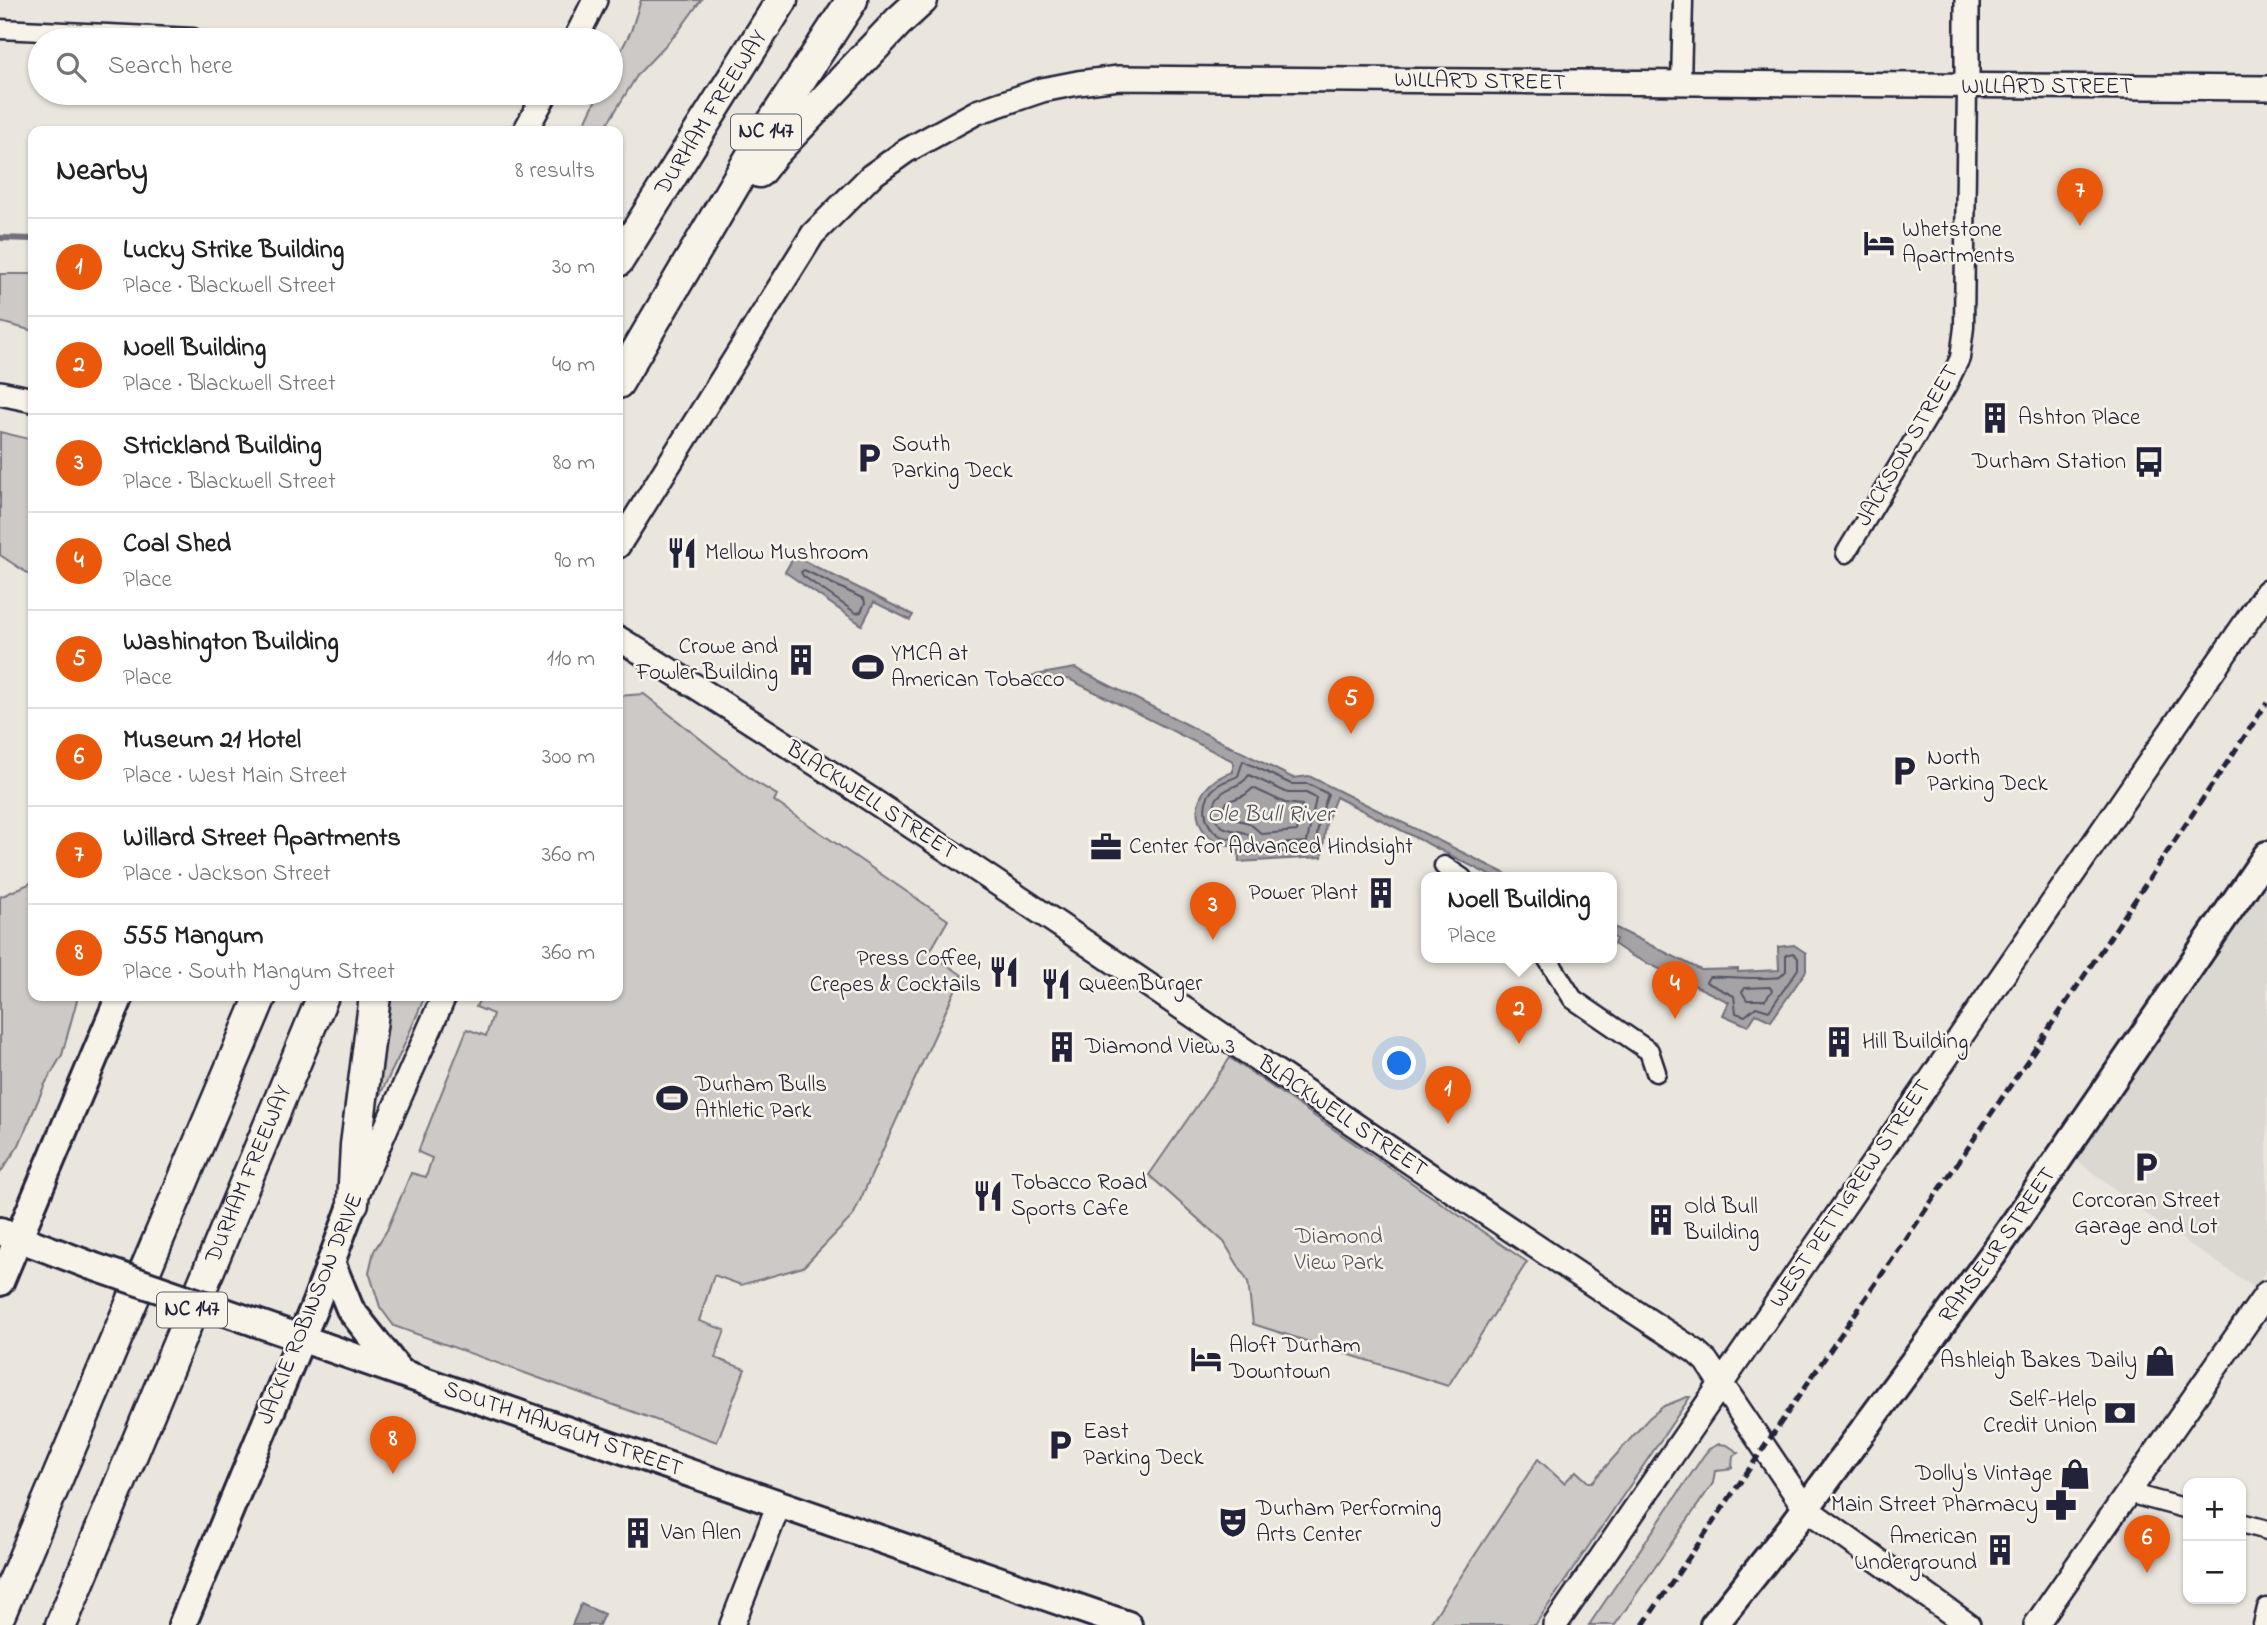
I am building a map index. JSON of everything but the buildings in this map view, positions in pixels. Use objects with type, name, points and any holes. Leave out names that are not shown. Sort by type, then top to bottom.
[{"type":"highway","name":"DURHAM FREEWAY","points":[[623,253],[782,0]]},
{"type":"highway","name":"NC 147","points":[[623,374],[766,131],[852,0]]},
{"type":"highway","points":[[686,267],[774,153],[922,0]]},
{"type":"highway","name":"NC 147","points":[[0,1614],[259,1001]]},
{"type":"highway","name":"DURHAM FREEWAY","points":[[61,1625],[321,1001]]},
{"type":"highway","points":[[353,1203],[356,1145],[374,1001]]},
{"type":"main road","name":"RAMSEUR STREET","points":[[1714,1625],[1805,1508],[1994,1253],[2267,855]]},
{"type":"main road","points":[[0,1282],[9,1235],[118,1001]]},
{"type":"main road","name":"JACKIE ROBINSON DRIVE","points":[[182,1625],[301,1338],[353,1203]]},
{"type":"main road","name":"SOUTH MANGUM STREET","points":[[9,1235],[1128,1625]]},
{"type":"main road","points":[[331,1262],[350,1309],[400,1372]]},
{"type":"street","points":[[581,28],[596,0]]},
{"type":"street","points":[[1681,84],[1683,0]]},
{"type":"street","name":"JACKSON STREET","points":[[1846,553],[1947,385],[1959,358],[1966,295],[1966,0]]},
{"type":"street","points":[[0,29],[28,30]]},
{"type":"street","name":"WILLARD STREET","points":[[623,538],[772,295],[813,234],[871,176],[906,151],[978,112],[1042,90],[1119,78],[2267,88]]},
{"type":"street","points":[[528,126],[539,105]]},
{"type":"street","points":[[0,393],[28,399]]},
{"type":"street","name":"WEST PETTIGREW STREET","points":[[1555,1625],[2267,592]]},
{"type":"street","name":"BLACKWELL STREET","points":[[623,641],[855,789],[1564,1266],[1695,1351],[1706,1361],[1805,1508]]},
{"type":"street","points":[[1444,866],[1453,872]]},
{"type":"street","points":[[1550,963],[1573,999],[1649,1051],[1656,1072]]},
{"type":"street","name":"JACKIE ROBINSON DRIVE","points":[[353,1203],[442,1001]]},
{"type":"street","points":[[2036,1625],[2267,1293]]},
{"type":"street","points":[[2128,1493],[2183,1508]]},
{"type":"street","points":[[732,1625],[779,1504]]},
{"type":"street","points":[[1805,1508],[1968,1625]]},
{"type":"street","points":[[2246,1524],[2267,1530]]},
{"type":"street","points":[[2263,1625],[2267,1608]]},
{"type":"shaded area","name":"Corcoran Street Garage and Lot","points":[[2267,878],[2267,1269],[2255,1288],[2158,1223],[2071,1156]]},
{"type":"green space","points":[[641,0],[701,0],[677,33],[638,74],[623,98],[623,47]]},
{"type":"green space","points":[[593,105],[619,105],[606,126],[583,126]]},
{"type":"green space","points":[[0,274],[28,274],[28,330],[0,322]]},
{"type":"green space","points":[[0,432],[28,439],[28,574],[0,555]]},
{"type":"green space","name":"Durham Bulls Athletic Park","points":[[644,694],[752,780],[777,795],[774,801],[948,920],[929,953],[962,975],[853,1216],[803,1267],[741,1285],[714,1275],[699,1321],[725,1330],[715,1358],[745,1369],[717,1442],[394,1326],[380,1307],[369,1272],[374,1251],[387,1230],[411,1173],[426,1177],[432,1158],[418,1152],[467,1029],[486,1036],[493,1014],[476,1007],[479,1001],[623,1001],[623,696]]},
{"type":"green space","points":[[28,884],[28,1001],[77,1001],[62,1055],[45,1084],[19,1145],[0,1173],[0,897]]},
{"type":"green space","points":[[382,1001],[423,1001],[378,1099],[372,1097]]},
{"type":"green space","name":"Diamond View Park","points":[[1230,1058],[1527,1262],[1448,1386],[1253,1324],[1248,1282],[1224,1242],[1149,1175]]},
{"type":"green space","points":[[1690,1397],[1535,1625],[1429,1625],[1538,1459],[1564,1483],[1576,1471],[1588,1482],[1592,1482],[1649,1418],[1664,1406]]},
{"type":"green space","points":[[1719,1444],[1727,1445],[1739,1453],[1733,1456],[1732,1467],[1715,1471],[1713,1483],[1615,1625],[1589,1625],[1704,1455]]},
{"type":"water","points":[[794,556],[913,615],[910,620],[874,602],[862,625],[785,572]]},
{"type":"water","name":"Ole Bull River","points":[[1075,668],[1293,778],[1309,776],[1502,872],[1483,872],[1336,797],[1326,823],[1322,857],[1239,862],[1238,846],[1221,843],[1209,836],[1201,826],[1198,814],[1199,801],[1206,789],[1217,779],[1233,772],[1233,761],[1069,679],[1028,682],[1029,676]]},
{"type":"water","points":[[1617,928],[1701,970],[1779,970],[1778,947],[1794,945],[1806,953],[1806,971],[1771,1021],[1756,1014],[1748,1026],[1723,1015],[1729,1002],[1630,955],[1617,946]]},
{"type":"water","points":[[581,1604],[604,1614],[599,1625],[572,1625]]},
{"type":"waterway","points":[[0,238],[28,239]]},
{"type":"railway","points":[[1643,1625],[2267,703]]},
{"type":"place","name":"Willard Street Apartments","points":[[2080,226]]},
{"type":"place","name":"Whetstone Apartments","points":[[1879,243]]},
{"type":"place","name":"Ashton Place","points":[[1995,418]]},
{"type":"place","name":"South Parking Deck","points":[[869,458]]},
{"type":"place","name":"Durham Station","points":[[2149,462]]},
{"type":"place","name":"Mellow Mushroom","points":[[682,553]]},
{"type":"place","name":"Crowe and Fowler Building","points":[[801,660]]},
{"type":"place","name":"YMCA at American Tobacco","points":[[868,667]]},
{"type":"place","name":"Washington Building","points":[[1351,734]]},
{"type":"place","name":"North Parking Deck","points":[[1904,771]]},
{"type":"place","name":"Center for Advanced Hindsight","points":[[1106,847]]},
{"type":"place","name":"Power Plant","points":[[1381,893]]},
{"type":"place","name":"Strickland Building","points":[[1213,940]]},
{"type":"place","name":"Press Coffee, Crepes & Cocktails","points":[[1004,972]]},
{"type":"place","name":"QueenBurger","points":[[1056,984]]},
{"type":"place","name":"Coal Shed","points":[[1675,1019]]},
{"type":"place","name":"Hill Building","points":[[1839,1042]]},
{"type":"place","name":"Noell Building","points":[[1519,1044]]},
{"type":"place","name":"Diamond View 3","points":[[1062,1047]]},
{"type":"place","name":"Durham Bulls Athletic Park","points":[[672,1098]]},
{"type":"place","name":"Lucky Strike Building","points":[[1448,1124]]},
{"type":"place","name":"Corcoran Street Garage and Lot","points":[[2146,1167]]},
{"type":"place","name":"Tobacco Road Sports Cafe","points":[[988,1196]]},
{"type":"place","name":"Old Bull Building","points":[[1661,1220]]},
{"type":"place","name":"Aloft Durham Downtown","points":[[1206,1359]]},
{"type":"place","name":"Ashleigh Bakes Daily","points":[[2160,1361]]},
{"type":"place","name":"Self-Help Credit Union","points":[[2120,1413]]},
{"type":"place","name":"East Parking Deck","points":[[1060,1445]]},
{"type":"place","name":"555 Mangum","points":[[393,1474]]},
{"type":"place","name":"Dolly's Vintage","points":[[2075,1474]]},
{"type":"place","name":"Main Street Pharmacy","points":[[2061,1505]]},
{"type":"place","name":"Durham Performing Arts Center","points":[[1233,1522]]},
{"type":"place","name":"Van Alen","points":[[638,1533]]},
{"type":"place","name":"American Underground","points":[[2000,1550]]},
{"type":"place","name":"Museum 21 Hotel","points":[[2147,1573]]}]
